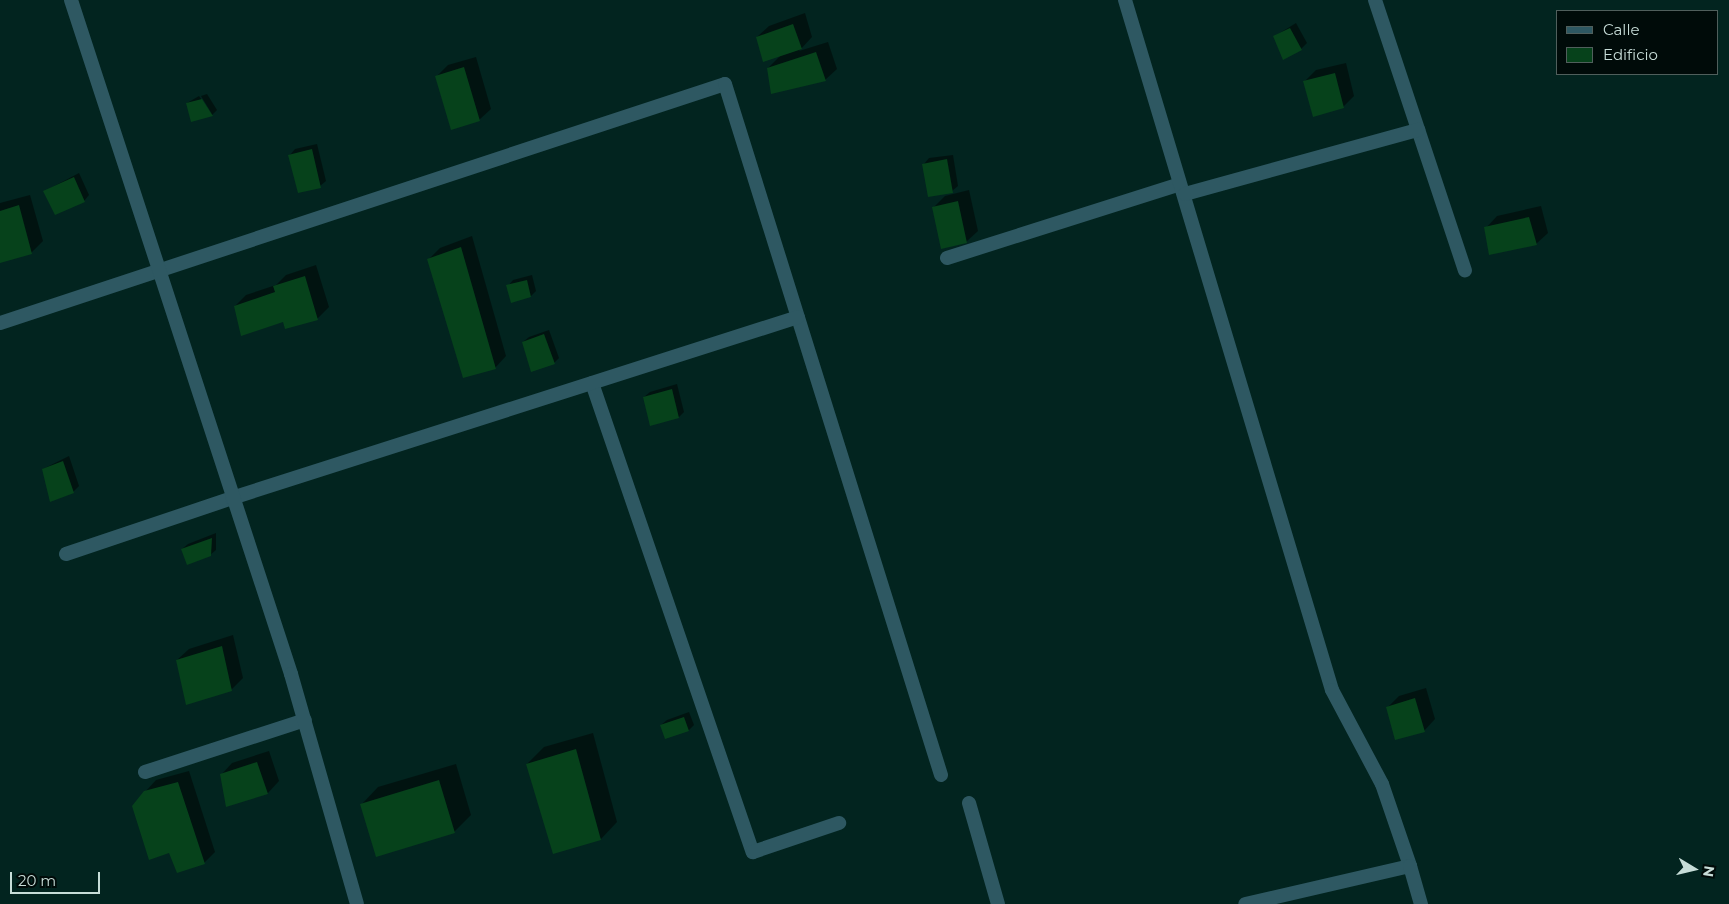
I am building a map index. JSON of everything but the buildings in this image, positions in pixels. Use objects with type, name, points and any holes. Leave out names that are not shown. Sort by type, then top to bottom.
[{"type":"street","points":[[71,0],[305,720],[357,904]]},
{"type":"street","points":[[1125,0],[1332,690],[1382,784],[1421,904]]},
{"type":"street","points":[[1375,0],[1465,270]]},
{"type":"street","points":[[0,323],[725,84],[941,774]]},
{"type":"street","points":[[947,258],[1182,189],[1418,130]]},
{"type":"street","points":[[66,554],[232,498],[798,317]]},
{"type":"street","points":[[592,383],[753,852],[839,823]]},
{"type":"street","points":[[145,772],[305,720]]},
{"type":"street","points":[[969,803],[998,904]]},
{"type":"street","points":[[1245,904],[1410,866]]}]
